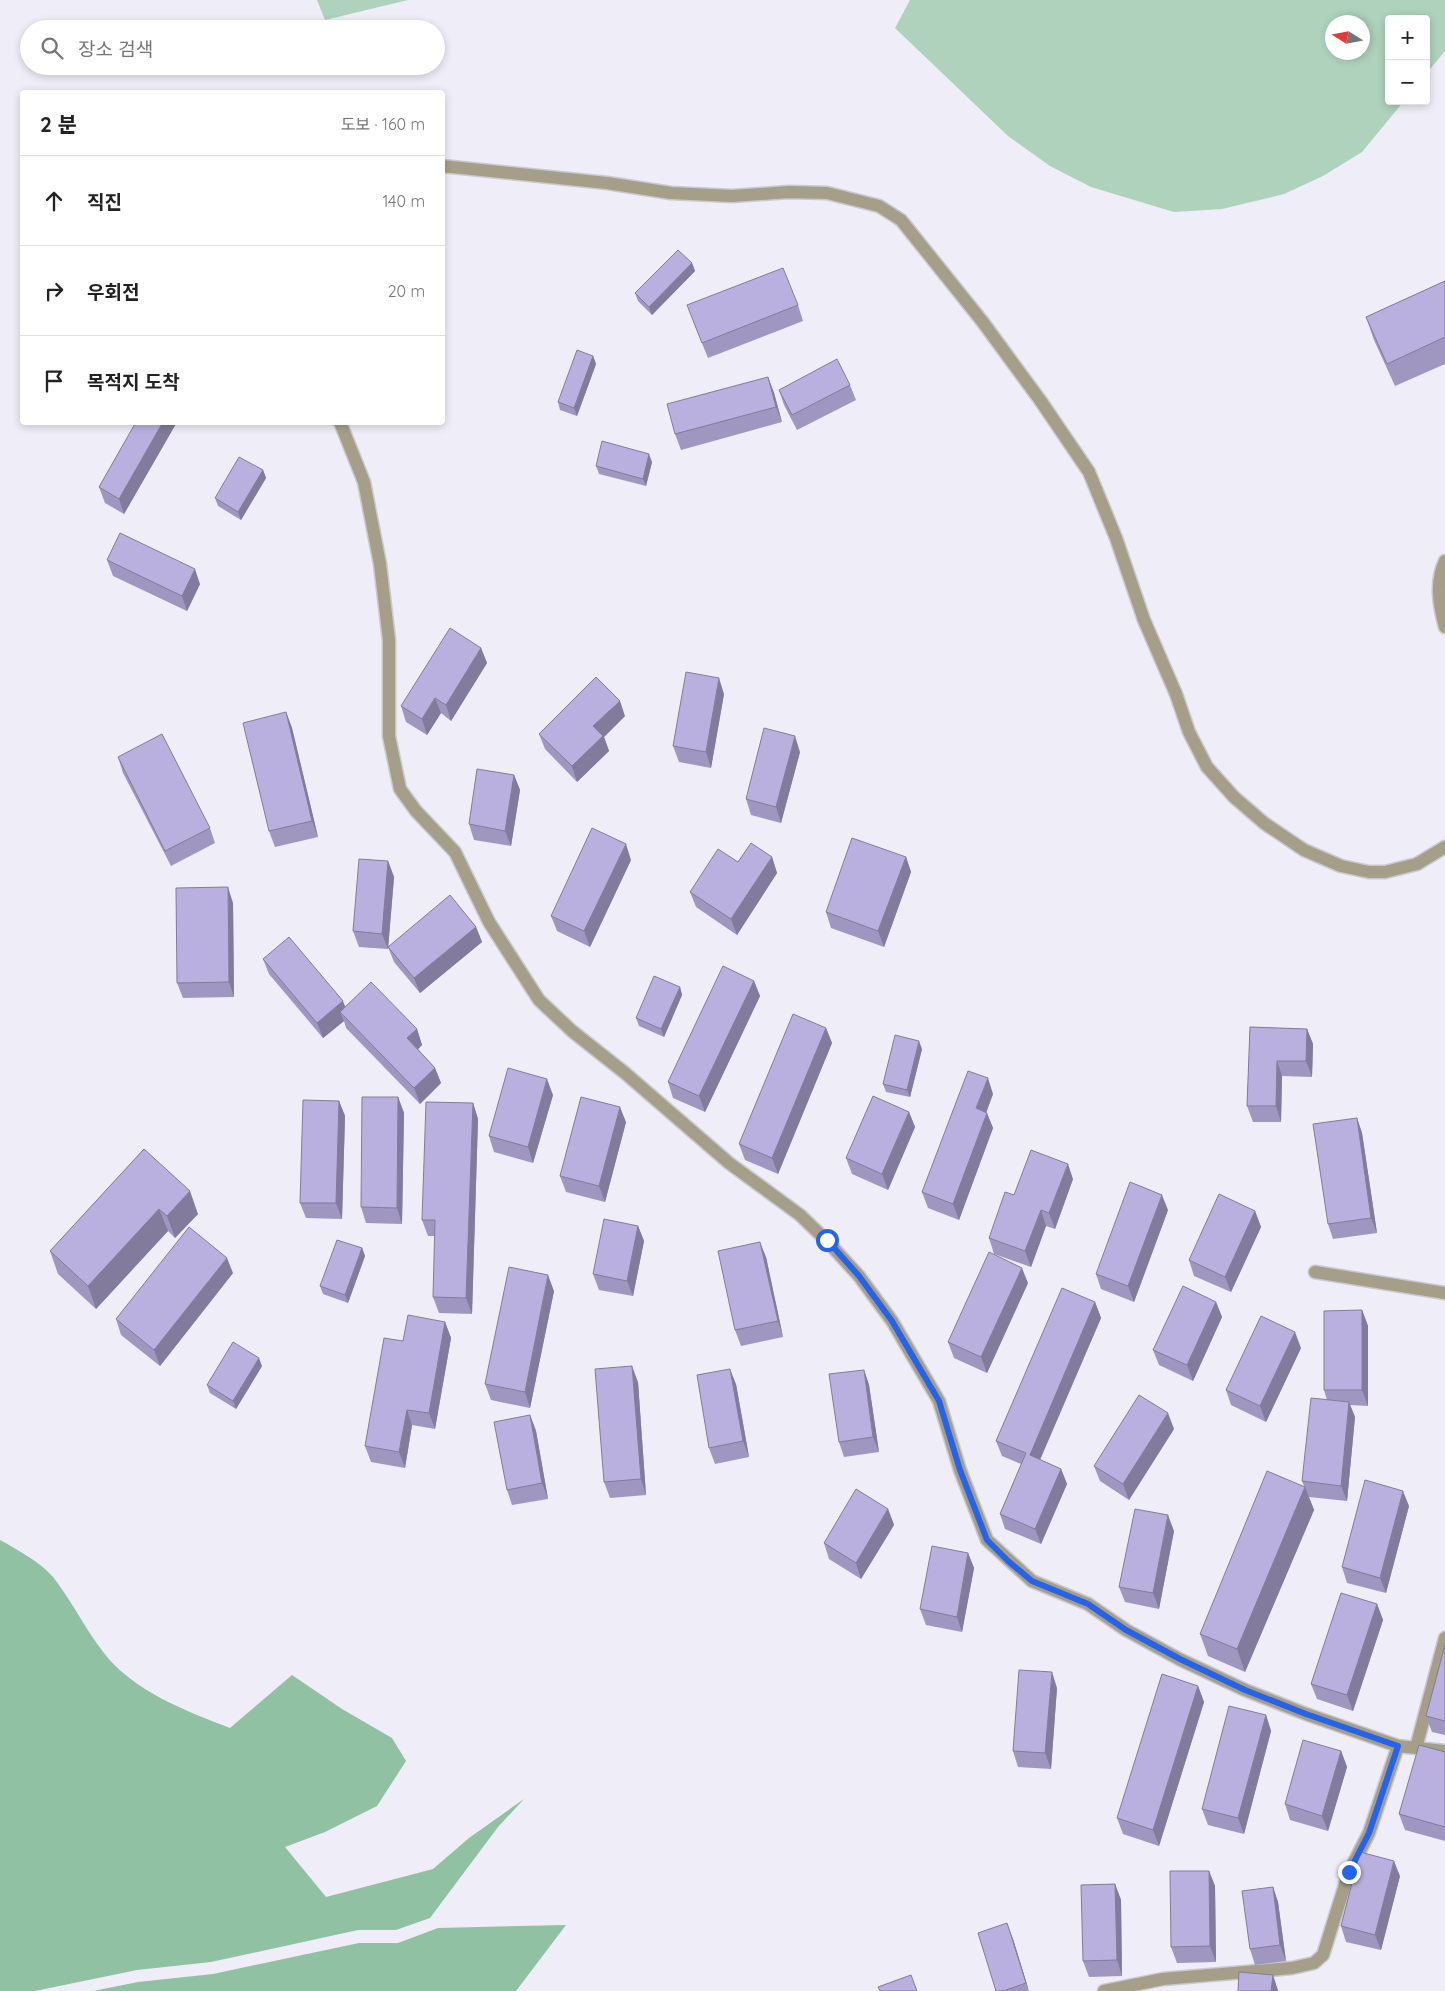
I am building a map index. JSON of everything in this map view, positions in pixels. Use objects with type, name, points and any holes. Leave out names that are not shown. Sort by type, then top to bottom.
[{"type":"street","points":[[445,166],[598,182],[670,193],[732,196],[789,192],[827,194],[879,206],[901,220],[982,321],[1040,400],[1088,472],[1116,538],[1144,620],[1176,694],[1188,732],[1207,767],[1234,797],[1264,823],[1304,850],[1341,866],[1369,872],[1385,872],[1417,864],[1445,847]]},
{"type":"street","points":[[341,425],[364,482],[380,564],[389,640],[389,736],[400,789],[416,811],[455,852],[489,922],[539,1000],[572,1031],[625,1073],[729,1163],[800,1215],[827,1240],[859,1276],[892,1321],[939,1401],[960,1470],[987,1540],[1032,1581],[1088,1604],[1126,1630],[1220,1678],[1306,1714],[1398,1746],[1445,1752]]},
{"type":"street","points":[[1445,561],[1439,572],[1439,595],[1445,627]]},
{"type":"street","points":[[1316,1272],[1445,1293]]},
{"type":"street","points":[[1416,1748],[1445,1638]]},
{"type":"street","points":[[1104,1991],[1164,1979],[1292,1968],[1314,1963],[1323,1955],[1349,1872],[1369,1833],[1398,1746]]},
{"type":"green space","points":[[317,0],[408,0],[325,20]]},
{"type":"green space","points":[[910,0],[1445,0],[1445,51],[1430,69],[1430,15],[1385,15],[1385,105],[1401,105],[1362,152],[1323,176],[1284,194],[1222,209],[1174,212],[1091,187],[1050,166],[1008,136],[895,28]]},
{"type":"green space","points":[[0,1540],[42,1566],[53,1577],[97,1644],[116,1666],[145,1689],[178,1707],[230,1728],[292,1675],[342,1709],[392,1738],[406,1761],[377,1806],[325,1832],[285,1847],[326,1897],[433,1869],[469,1838],[524,1799],[498,1827],[430,1918],[396,1930],[358,1930],[211,1962],[137,1970],[35,1991],[0,1991]]},
{"type":"green space","points":[[566,1925],[516,1991],[93,1991],[138,1982],[213,1974],[359,1943],[398,1943],[438,1928]]},
{"type":"building","points":[[678,250],[692,263],[649,307],[635,293]]},
{"type":"building","points":[[783,268],[798,305],[702,343],[687,305]]},
{"type":"building","points":[[1445,281],[1445,337],[1387,364],[1366,317]]},
{"type":"building","points":[[577,350],[593,356],[574,408],[558,402]]},
{"type":"building","points":[[837,359],[850,385],[792,415],[779,390]]},
{"type":"building","points":[[768,377],[776,407],[675,434],[667,404]]},
{"type":"building","points":[[134,425],[161,425],[119,499],[99,487]]},
{"type":"building","points":[[602,441],[649,454],[643,479],[596,466]]},
{"type":"building","points":[[239,457],[263,470],[238,512],[215,498]]},
{"type":"building","points":[[120,533],[195,569],[182,596],[107,560]]},
{"type":"building","points":[[450,628],[481,648],[446,705],[435,698],[422,719],[401,706]]},
{"type":"building","points":[[686,672],[719,678],[706,752],[673,746]]},
{"type":"building","points":[[596,677],[620,701],[593,726],[603,736],[572,766],[539,734]]},
{"type":"building","points":[[286,712],[312,821],[269,831],[243,723]]},
{"type":"building","points":[[764,728],[795,736],[776,807],[746,799]]},
{"type":"building","points":[[162,734],[210,828],[165,851],[118,757]]},
{"type":"building","points":[[477,769],[514,775],[505,831],[469,824]]},
{"type":"building","points":[[592,828],[626,844],[584,931],[551,916]]},
{"type":"building","points":[[852,838],[906,857],[878,931],[826,912]]},
{"type":"building","points":[[751,843],[772,857],[731,919],[690,892],[718,849],[738,862]]},
{"type":"building","points":[[359,859],[388,861],[382,934],[353,931]]},
{"type":"building","points":[[228,887],[229,982],[177,983],[176,888]]},
{"type":"building","points":[[450,895],[476,927],[414,978],[388,947]]},
{"type":"building","points":[[289,937],[343,1001],[317,1023],[263,959]]},
{"type":"building","points":[[723,966],[754,981],[699,1096],[668,1082]]},
{"type":"building","points":[[654,976],[680,987],[661,1029],[636,1018]]},
{"type":"building","points":[[371,982],[417,1029],[407,1038],[435,1068],[414,1088],[340,1012]]},
{"type":"building","points":[[793,1014],[826,1028],[772,1158],[739,1144]]},
{"type":"building","points":[[1250,1027],[1307,1029],[1306,1061],[1277,1061],[1276,1106],[1247,1106]]},
{"type":"building","points":[[895,1035],[919,1041],[907,1090],[883,1084]]},
{"type":"building","points":[[508,1068],[547,1079],[528,1147],[489,1136]]},
{"type":"building","points":[[968,1071],[988,1078],[976,1108],[987,1113],[953,1204],[922,1192]]},
{"type":"building","points":[[873,1096],[909,1112],[882,1174],[846,1158]]},
{"type":"building","points":[[362,1097],[398,1097],[397,1208],[361,1207]]},
{"type":"building","points":[[581,1097],[620,1107],[599,1186],[560,1176]]},
{"type":"building","points":[[303,1100],[339,1101],[336,1203],[300,1203]]},
{"type":"building","points":[[426,1102],[473,1103],[466,1298],[433,1297],[435,1220],[422,1220]]},
{"type":"building","points":[[1357,1118],[1371,1218],[1328,1224],[1313,1124]]},
{"type":"building","points":[[144,1149],[190,1191],[167,1216],[159,1209],[88,1286],[50,1251]]},
{"type":"building","points":[[1031,1150],[1068,1164],[1049,1213],[1041,1210],[1025,1251],[989,1238],[1005,1192],[1014,1195]]},
{"type":"building","points":[[1130,1182],[1162,1195],[1128,1286],[1096,1274]]},
{"type":"building","points":[[1219,1194],[1255,1211],[1225,1277],[1189,1260]]},
{"type":"building","points":[[604,1219],[638,1226],[627,1281],[593,1274]]},
{"type":"building","points":[[189,1227],[227,1258],[154,1350],[116,1319]]},
{"type":"building","points":[[337,1240],[362,1248],[345,1295],[320,1286]]},
{"type":"building","points":[[760,1242],[778,1321],[735,1330],[718,1251]]},
{"type":"building","points":[[989,1252],[1022,1268],[981,1357],[948,1342]]},
{"type":"building","points":[[509,1267],[548,1275],[525,1392],[485,1384]]},
{"type":"building","points":[[1183,1286],[1216,1302],[1187,1365],[1153,1350]]},
{"type":"building","points":[[1062,1288],[1095,1302],[1030,1455],[1061,1469],[1035,1529],[1000,1514],[1026,1453],[996,1441]]},
{"type":"building","points":[[1362,1310],[1362,1390],[1324,1390],[1324,1311]]},
{"type":"building","points":[[408,1315],[445,1322],[429,1413],[407,1410],[399,1452],[365,1446],[384,1338],[403,1341]]},
{"type":"building","points":[[1261,1316],[1295,1332],[1260,1406],[1226,1390]]},
{"type":"building","points":[[233,1342],[259,1358],[233,1401],[207,1385]]},
{"type":"building","points":[[632,1366],[641,1479],[604,1482],[595,1369]]},
{"type":"building","points":[[730,1369],[743,1441],[709,1448],[697,1375]]},
{"type":"building","points":[[864,1370],[873,1437],[839,1442],[829,1374]]},
{"type":"building","points":[[1139,1395],[1168,1413],[1123,1484],[1094,1466]]},
{"type":"building","points":[[1311,1398],[1349,1402],[1341,1486],[1302,1481]]},
{"type":"building","points":[[530,1415],[542,1483],[507,1490],[494,1422]]},
{"type":"building","points":[[1267,1471],[1305,1487],[1237,1649],[1200,1634]]},
{"type":"building","points":[[1365,1480],[1403,1491],[1380,1578],[1342,1567]]},
{"type":"building","points":[[856,1489],[888,1509],[856,1563],[824,1543]]},
{"type":"building","points":[[1135,1509],[1168,1515],[1153,1593],[1119,1587]]},
{"type":"building","points":[[932,1546],[968,1553],[957,1617],[920,1609]]},
{"type":"building","points":[[1341,1593],[1377,1604],[1347,1695],[1311,1684]]},
{"type":"building","points":[[1445,1645],[1445,1721],[1426,1716]]},
{"type":"building","points":[[1019,1670],[1052,1672],[1045,1753],[1013,1751]]},
{"type":"building","points":[[1162,1674],[1198,1686],[1153,1830],[1117,1818]]},
{"type":"building","points":[[1229,1706],[1266,1715],[1238,1818],[1202,1809]]},
{"type":"building","points":[[1303,1740],[1341,1751],[1322,1816],[1285,1804]]},
{"type":"building","points":[[1419,1745],[1445,1752],[1445,1827],[1399,1814]]},
{"type":"building","points":[[1360,1852],[1394,1861],[1375,1935],[1341,1926]]},
{"type":"building","points":[[1170,1871],[1209,1871],[1210,1946],[1171,1947]]},
{"type":"building","points":[[1115,1884],[1117,1960],[1083,1961],[1081,1885]]},
{"type":"building","points":[[1273,1887],[1280,1945],[1250,1949],[1242,1891]]},
{"type":"building","points":[[1007,1923],[1026,1983],[1003,1991],[996,1991],[978,1933]]},
{"type":"building","points":[[1239,1972],[1273,1975],[1271,1991],[1238,1991]]},
{"type":"building","points":[[911,1975],[917,1991],[880,1991],[878,1987]]},
{"type":"route","points":[[827,1240],[859,1276],[892,1321],[939,1401],[960,1470],[987,1540],[1008,1561],[1032,1581],[1088,1604],[1126,1630],[1180,1659],[1245,1690],[1306,1714],[1398,1746],[1369,1833],[1349,1872]]}]
